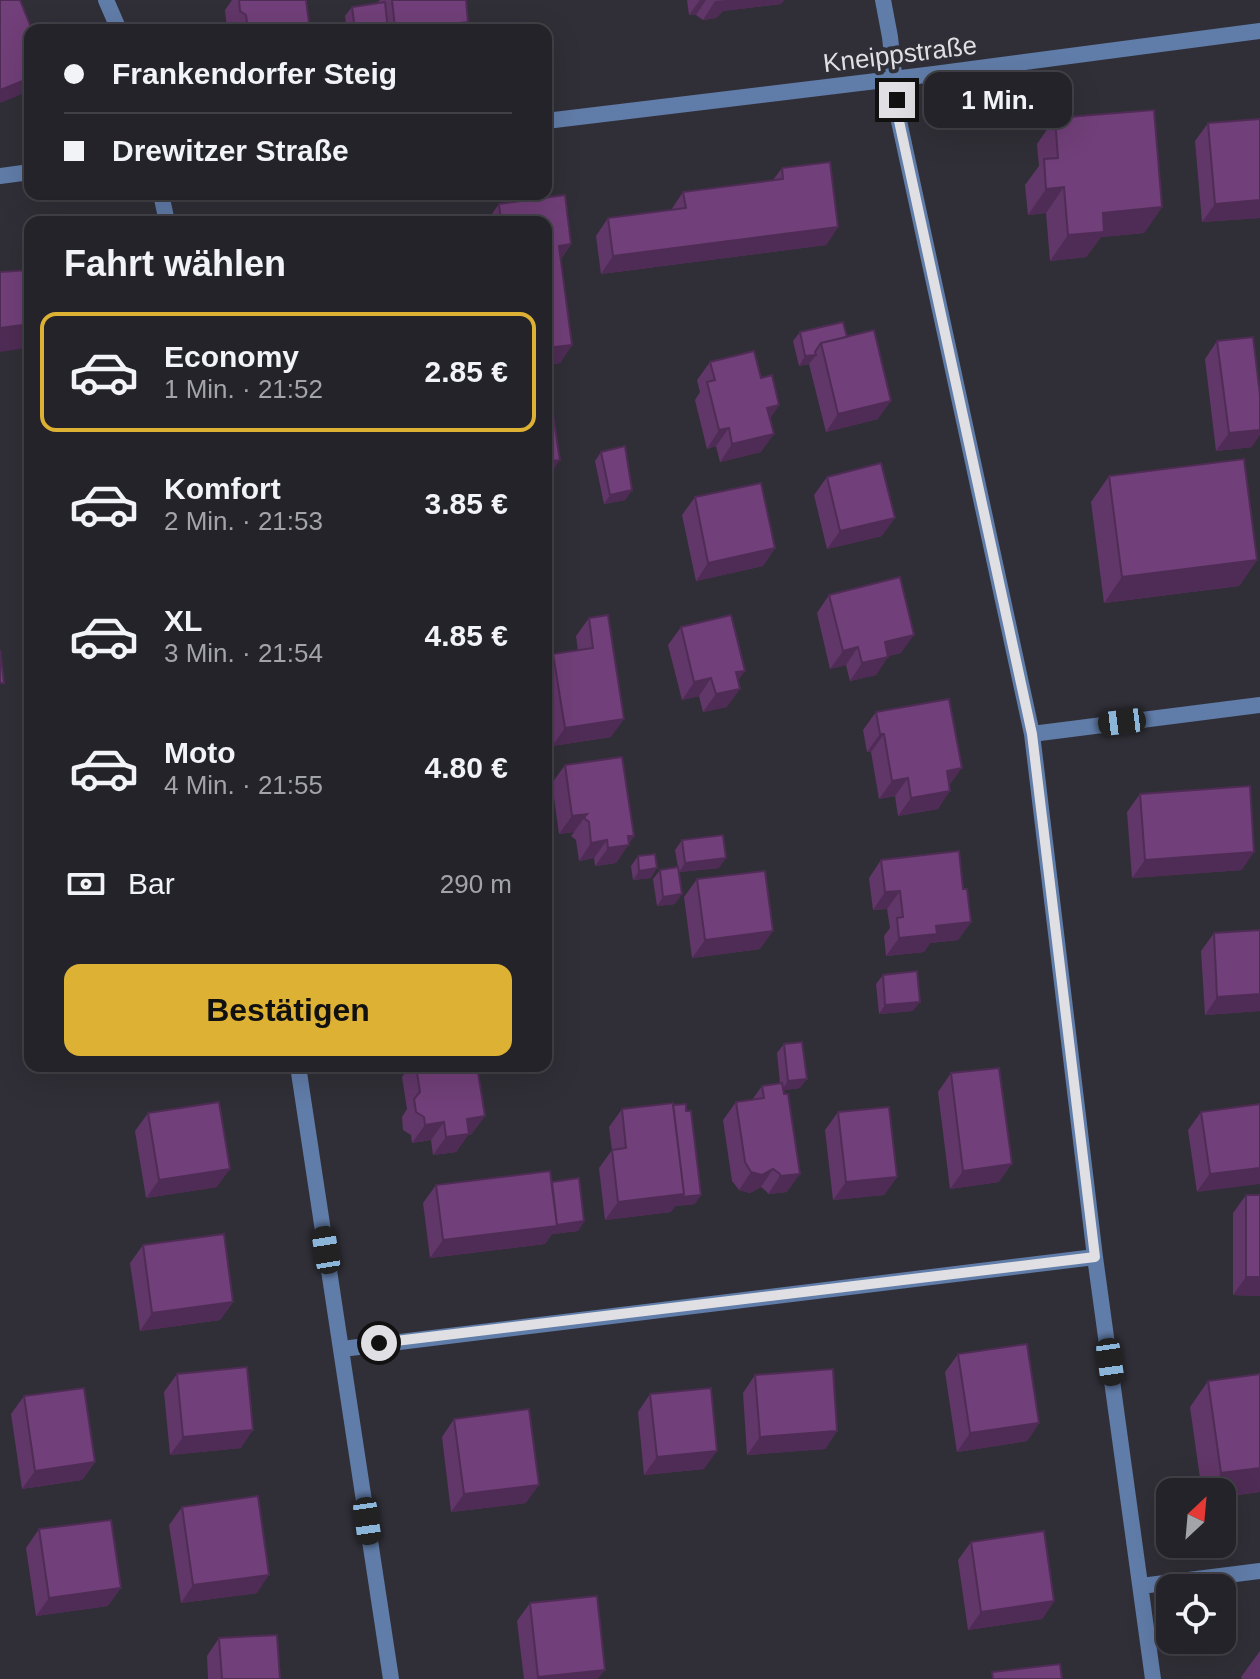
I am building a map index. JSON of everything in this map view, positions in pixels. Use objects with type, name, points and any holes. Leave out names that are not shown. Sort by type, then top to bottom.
[{"type":"street","points":[[106,0],[116,24]]},
{"type":"street","points":[[883,0],[899,121],[1032,734],[1095,1257],[1153,1679]]},
{"type":"street","name":"Kneippstraße","points":[[552,120],[1260,31]]},
{"type":"street","points":[[0,176],[24,173]]},
{"type":"street","points":[[1032,734],[1260,705]]},
{"type":"street","points":[[299,1072],[391,1679]]},
{"type":"street","points":[[342,1349],[1095,1257]]},
{"type":"street","points":[[1141,1586],[1260,1571]]},
{"type":"building","points":[[0,0],[20,0],[30,24],[24,24],[24,80],[0,90]]},
{"type":"building","points":[[239,0],[306,0],[309,24],[247,24],[246,15],[240,11]]},
{"type":"building","points":[[392,0],[466,0],[468,22],[395,24]]},
{"type":"building","points":[[385,2],[387,24],[354,24],[352,7]]},
{"type":"building","points":[[1154,110],[1162,207],[1103,213],[1104,232],[1068,235],[1064,187],[1046,189],[1044,159],[1058,158],[1055,118]]},
{"type":"building","points":[[1260,119],[1260,200],[1215,204],[1208,123]]},
{"type":"building","points":[[830,162],[838,227],[613,256],[608,218],[686,208],[683,192],[783,179],[782,168]]},
{"type":"building","points":[[565,195],[571,244],[559,246],[572,345],[552,347],[552,216],[500,216],[499,204],[552,200],[552,197]]},
{"type":"building","points":[[24,270],[24,325],[0,328],[0,272]]},
{"type":"building","points":[[843,322],[847,337],[821,343],[816,355],[805,356],[800,332]]},
{"type":"building","points":[[874,330],[891,401],[838,414],[821,343]]},
{"type":"building","points":[[1253,337],[1260,395],[1260,430],[1229,433],[1217,341]]},
{"type":"building","points":[[754,351],[761,378],[772,375],[779,405],[767,408],[774,434],[732,444],[729,428],[719,430],[707,382],[715,380],[710,362]]},
{"type":"building","points":[[552,408],[560,460],[552,461]]},
{"type":"building","points":[[625,446],[632,490],[610,495],[601,452]]},
{"type":"building","points":[[1244,459],[1257,560],[1122,577],[1109,476]]},
{"type":"building","points":[[881,463],[895,518],[840,531],[827,477]]},
{"type":"building","points":[[761,483],[775,548],[708,563],[695,497]]},
{"type":"building","points":[[900,577],[914,635],[885,642],[888,657],[862,663],[858,647],[843,651],[829,595]]},
{"type":"building","points":[[608,615],[624,719],[565,728],[553,654],[593,648],[589,618]]},
{"type":"building","points":[[731,615],[745,671],[736,672],[740,689],[716,694],[711,678],[694,682],[681,627]]},
{"type":"building","points":[[0,650],[4,683],[0,683]]},
{"type":"building","points":[[949,699],[962,768],[947,771],[950,791],[911,798],[908,778],[892,781],[884,734],[880,734],[876,712]]},
{"type":"building","points":[[622,757],[634,836],[628,836],[629,845],[608,848],[607,840],[591,843],[589,822],[584,818],[587,814],[572,816],[565,765]]},
{"type":"building","points":[[1250,786],[1254,852],[1145,860],[1140,794]]},
{"type":"building","points":[[723,835],[726,858],[685,863],[682,840]]},
{"type":"building","points":[[959,851],[971,922],[936,926],[937,934],[899,938],[897,918],[903,917],[900,891],[885,892],[881,860]]},
{"type":"building","points":[[655,854],[657,868],[639,871],[638,856]]},
{"type":"building","points":[[678,867],[682,894],[663,897],[660,870]]},
{"type":"building","points":[[765,871],[773,931],[705,940],[697,879]]},
{"type":"building","points":[[1260,930],[1260,994],[1217,997],[1214,933]]},
{"type":"building","points":[[917,971],[920,1002],[885,1005],[883,975]]},
{"type":"building","points":[[802,1042],[807,1079],[788,1081],[784,1044]]},
{"type":"building","points":[[999,1068],[1012,1164],[963,1171],[951,1073]]},
{"type":"building","points":[[417,1072],[478,1072],[485,1116],[467,1119],[469,1134],[446,1137],[444,1122],[425,1125],[424,1117],[416,1112],[414,1099],[420,1092]]},
{"type":"building","points":[[782,1083],[784,1094],[788,1094],[800,1174],[780,1176],[773,1169],[762,1175],[751,1172],[745,1162],[736,1102],[764,1098],[762,1086]]},
{"type":"building","points":[[219,1102],[230,1169],[159,1180],[148,1113]]},
{"type":"building","points":[[673,1103],[684,1194],[618,1202],[612,1150],[626,1148],[622,1109]]},
{"type":"building","points":[[686,1104],[686,1111],[691,1111],[701,1195],[682,1197],[673,1105]]},
{"type":"building","points":[[1260,1104],[1260,1168],[1210,1174],[1201,1112]]},
{"type":"building","points":[[889,1107],[897,1177],[846,1182],[838,1112]]},
{"type":"building","points":[[550,1171],[557,1226],[443,1240],[436,1185]]},
{"type":"building","points":[[579,1178],[584,1221],[557,1225],[552,1182]]},
{"type":"building","points":[[1246,1195],[1260,1195],[1260,1277],[1246,1277]]},
{"type":"building","points":[[224,1234],[233,1302],[152,1313],[143,1245]]},
{"type":"building","points":[[1027,1344],[1039,1423],[970,1433],[958,1354]]},
{"type":"building","points":[[247,1367],[253,1430],[183,1437],[177,1374]]},
{"type":"building","points":[[833,1369],[837,1431],[760,1437],[755,1375]]},
{"type":"building","points":[[1260,1374],[1260,1468],[1221,1473],[1208,1381]]},
{"type":"building","points":[[84,1388],[95,1462],[35,1471],[24,1396]]},
{"type":"building","points":[[711,1388],[717,1451],[657,1457],[650,1394]]},
{"type":"building","points":[[529,1409],[539,1485],[464,1494],[454,1419]]},
{"type":"building","points":[[258,1496],[269,1575],[193,1585],[182,1507]]},
{"type":"building","points":[[111,1520],[121,1588],[49,1598],[39,1529]]},
{"type":"building","points":[[1044,1531],[1054,1601],[981,1612],[971,1542]]},
{"type":"building","points":[[597,1596],[605,1670],[538,1677],[530,1603]]},
{"type":"building","points":[[277,1635],[280,1679],[222,1679],[219,1638]]},
{"type":"building","points":[[1060,1664],[1062,1679],[993,1679],[992,1672]]},
{"type":"route","points":[[379,1343],[1095,1257],[1032,734],[899,121],[897,100]]}]
